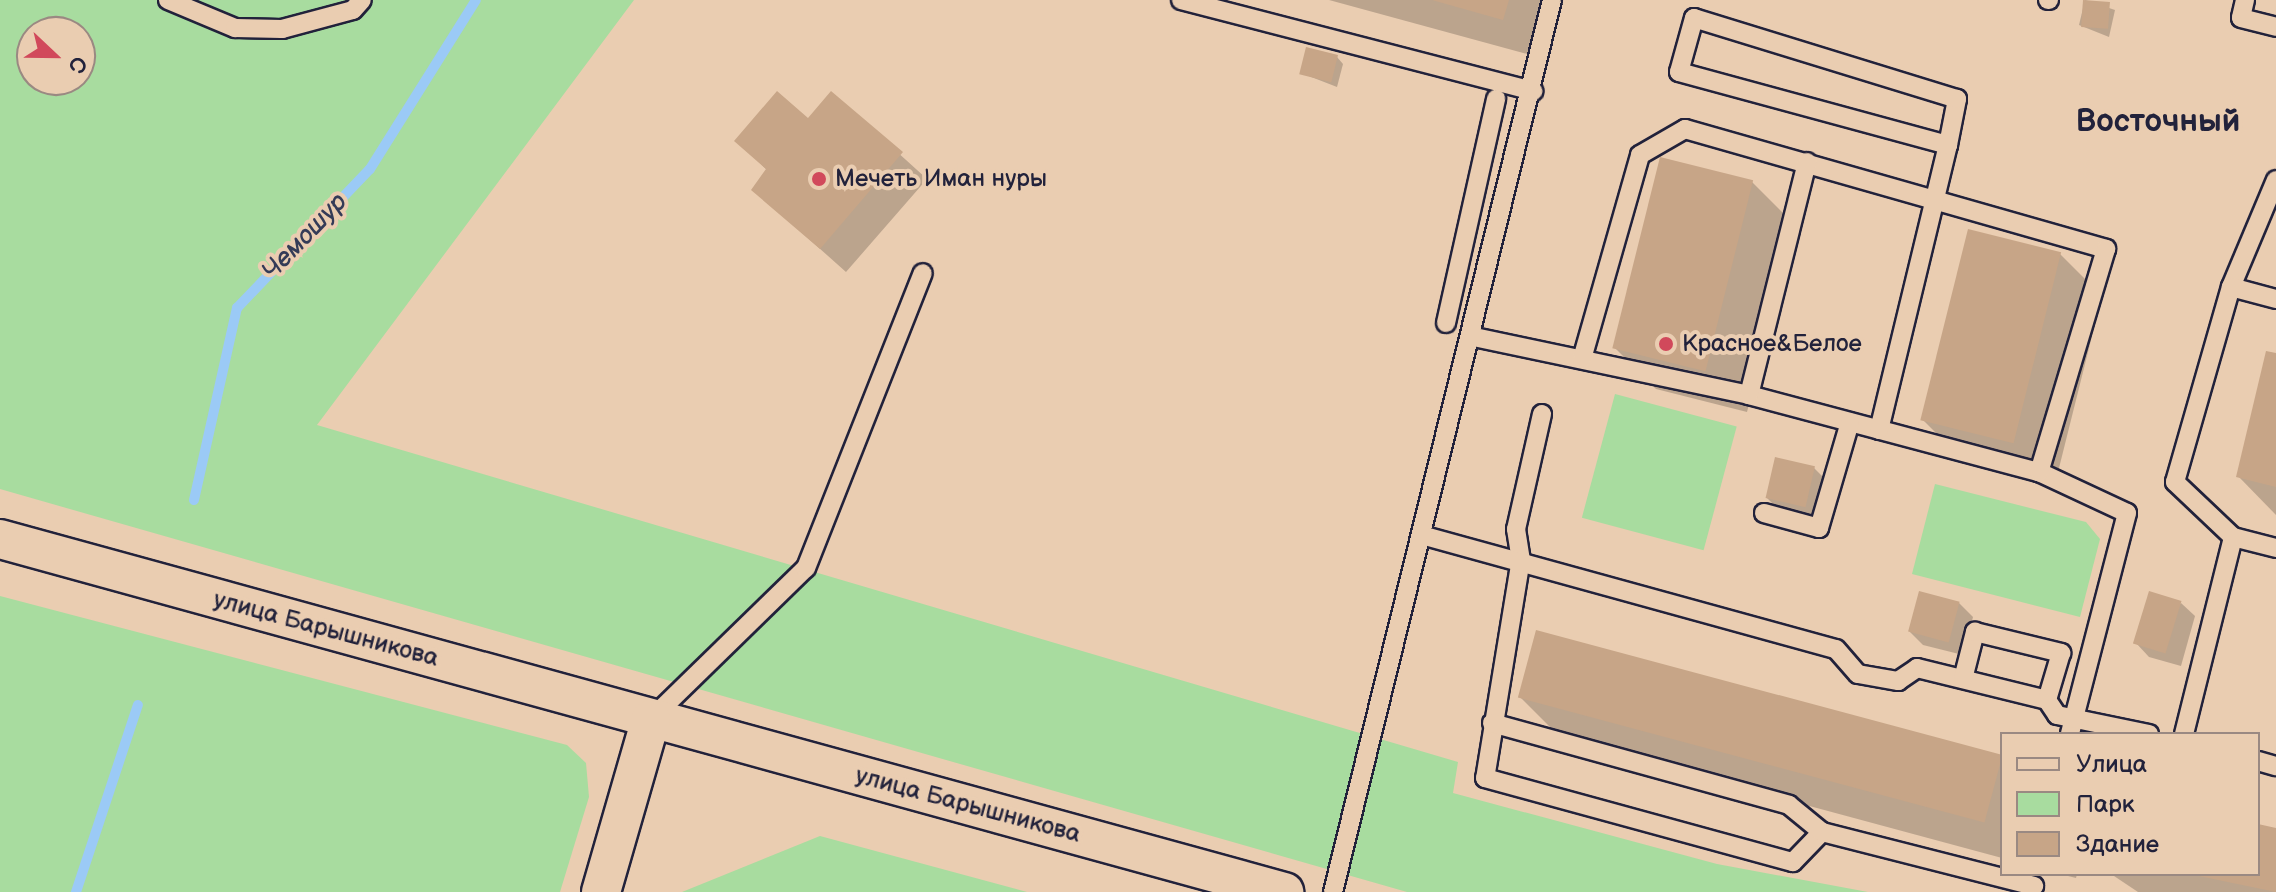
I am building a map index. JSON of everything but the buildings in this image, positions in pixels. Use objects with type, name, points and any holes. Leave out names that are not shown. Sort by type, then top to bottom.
[{"type":"street","name":"улица Барышникова","points":[[0,539],[1284,892]]},
{"type":"street","points":[[601,892],[651,719]]},
{"type":"lane","points":[[168,0],[235,28],[282,29],[353,10],[362,0]]},
{"type":"lane","points":[[1181,0],[1533,91]]},
{"type":"lane","points":[[1333,892],[1474,337],[1552,0]]},
{"type":"lane","points":[[2245,0],[2241,18],[2276,27]]},
{"type":"lane","points":[[1879,430],[1948,145],[1957,99],[1694,18],[1679,72],[1948,145]]},
{"type":"lane","points":[[1446,323],[1496,99]]},
{"type":"lane","points":[[1582,359],[1640,155],[1685,129],[2106,249],[2039,472]]},
{"type":"lane","points":[[1749,395],[1807,162]]},
{"type":"lane","points":[[2273,190],[2231,287],[2175,482],[2233,537],[2276,548]]},
{"type":"lane","points":[[1471,212],[1502,218]]},
{"type":"lane","points":[[651,719],[806,568],[923,273]]},
{"type":"lane","points":[[2231,287],[2276,299]]},
{"type":"lane","points":[[1474,337],[1749,395],[2039,472],[2127,513],[2071,726]]},
{"type":"lane","points":[[1542,414],[1516,529],[1521,559],[1485,778],[1793,862],[1822,832]]},
{"type":"lane","points":[[1764,513],[1819,528],[1850,422]]},
{"type":"lane","points":[[1425,536],[1521,559],[1836,649],[1858,674],[1898,681],[1917,668],[2047,700],[2057,715],[2071,726],[2130,732]]},
{"type":"lane","points":[[2184,732],[2233,537]]},
{"type":"lane","points":[[1963,679],[1975,632],[2061,653],[2047,700]]},
{"type":"lane","points":[[1492,723],[1789,805],[1822,832],[2000,875]]},
{"type":"lane","points":[[2002,876],[2035,884]]},
{"type":"green space","points":[[0,0],[634,0],[317,425],[1458,762],[1453,793],[1717,864],[1868,892],[1407,892],[0,489]]},
{"type":"green space","points":[[1615,394],[1737,427],[1704,550],[1582,518]]},
{"type":"green space","points":[[1935,484],[2086,522],[2100,539],[2080,617],[1912,574]]},
{"type":"green space","points":[[0,596],[567,745],[586,763],[589,797],[560,892],[0,892]]},
{"type":"green space","points":[[820,836],[1027,892],[682,892]]},
{"type":"waterway","name":"Чемошур","points":[[194,500],[237,308],[370,169],[476,0]]},
{"type":"waterway","name":"Чемошур","points":[[76,892],[138,705]]},
{"type":"place","name":"Мечеть Иман нуры","points":[[819,179]]},
{"type":"place","name":"Красное&Белое","points":[[1666,344]]},
{"type":"district","name":"Восточный","points":[[2158,122]]}]
